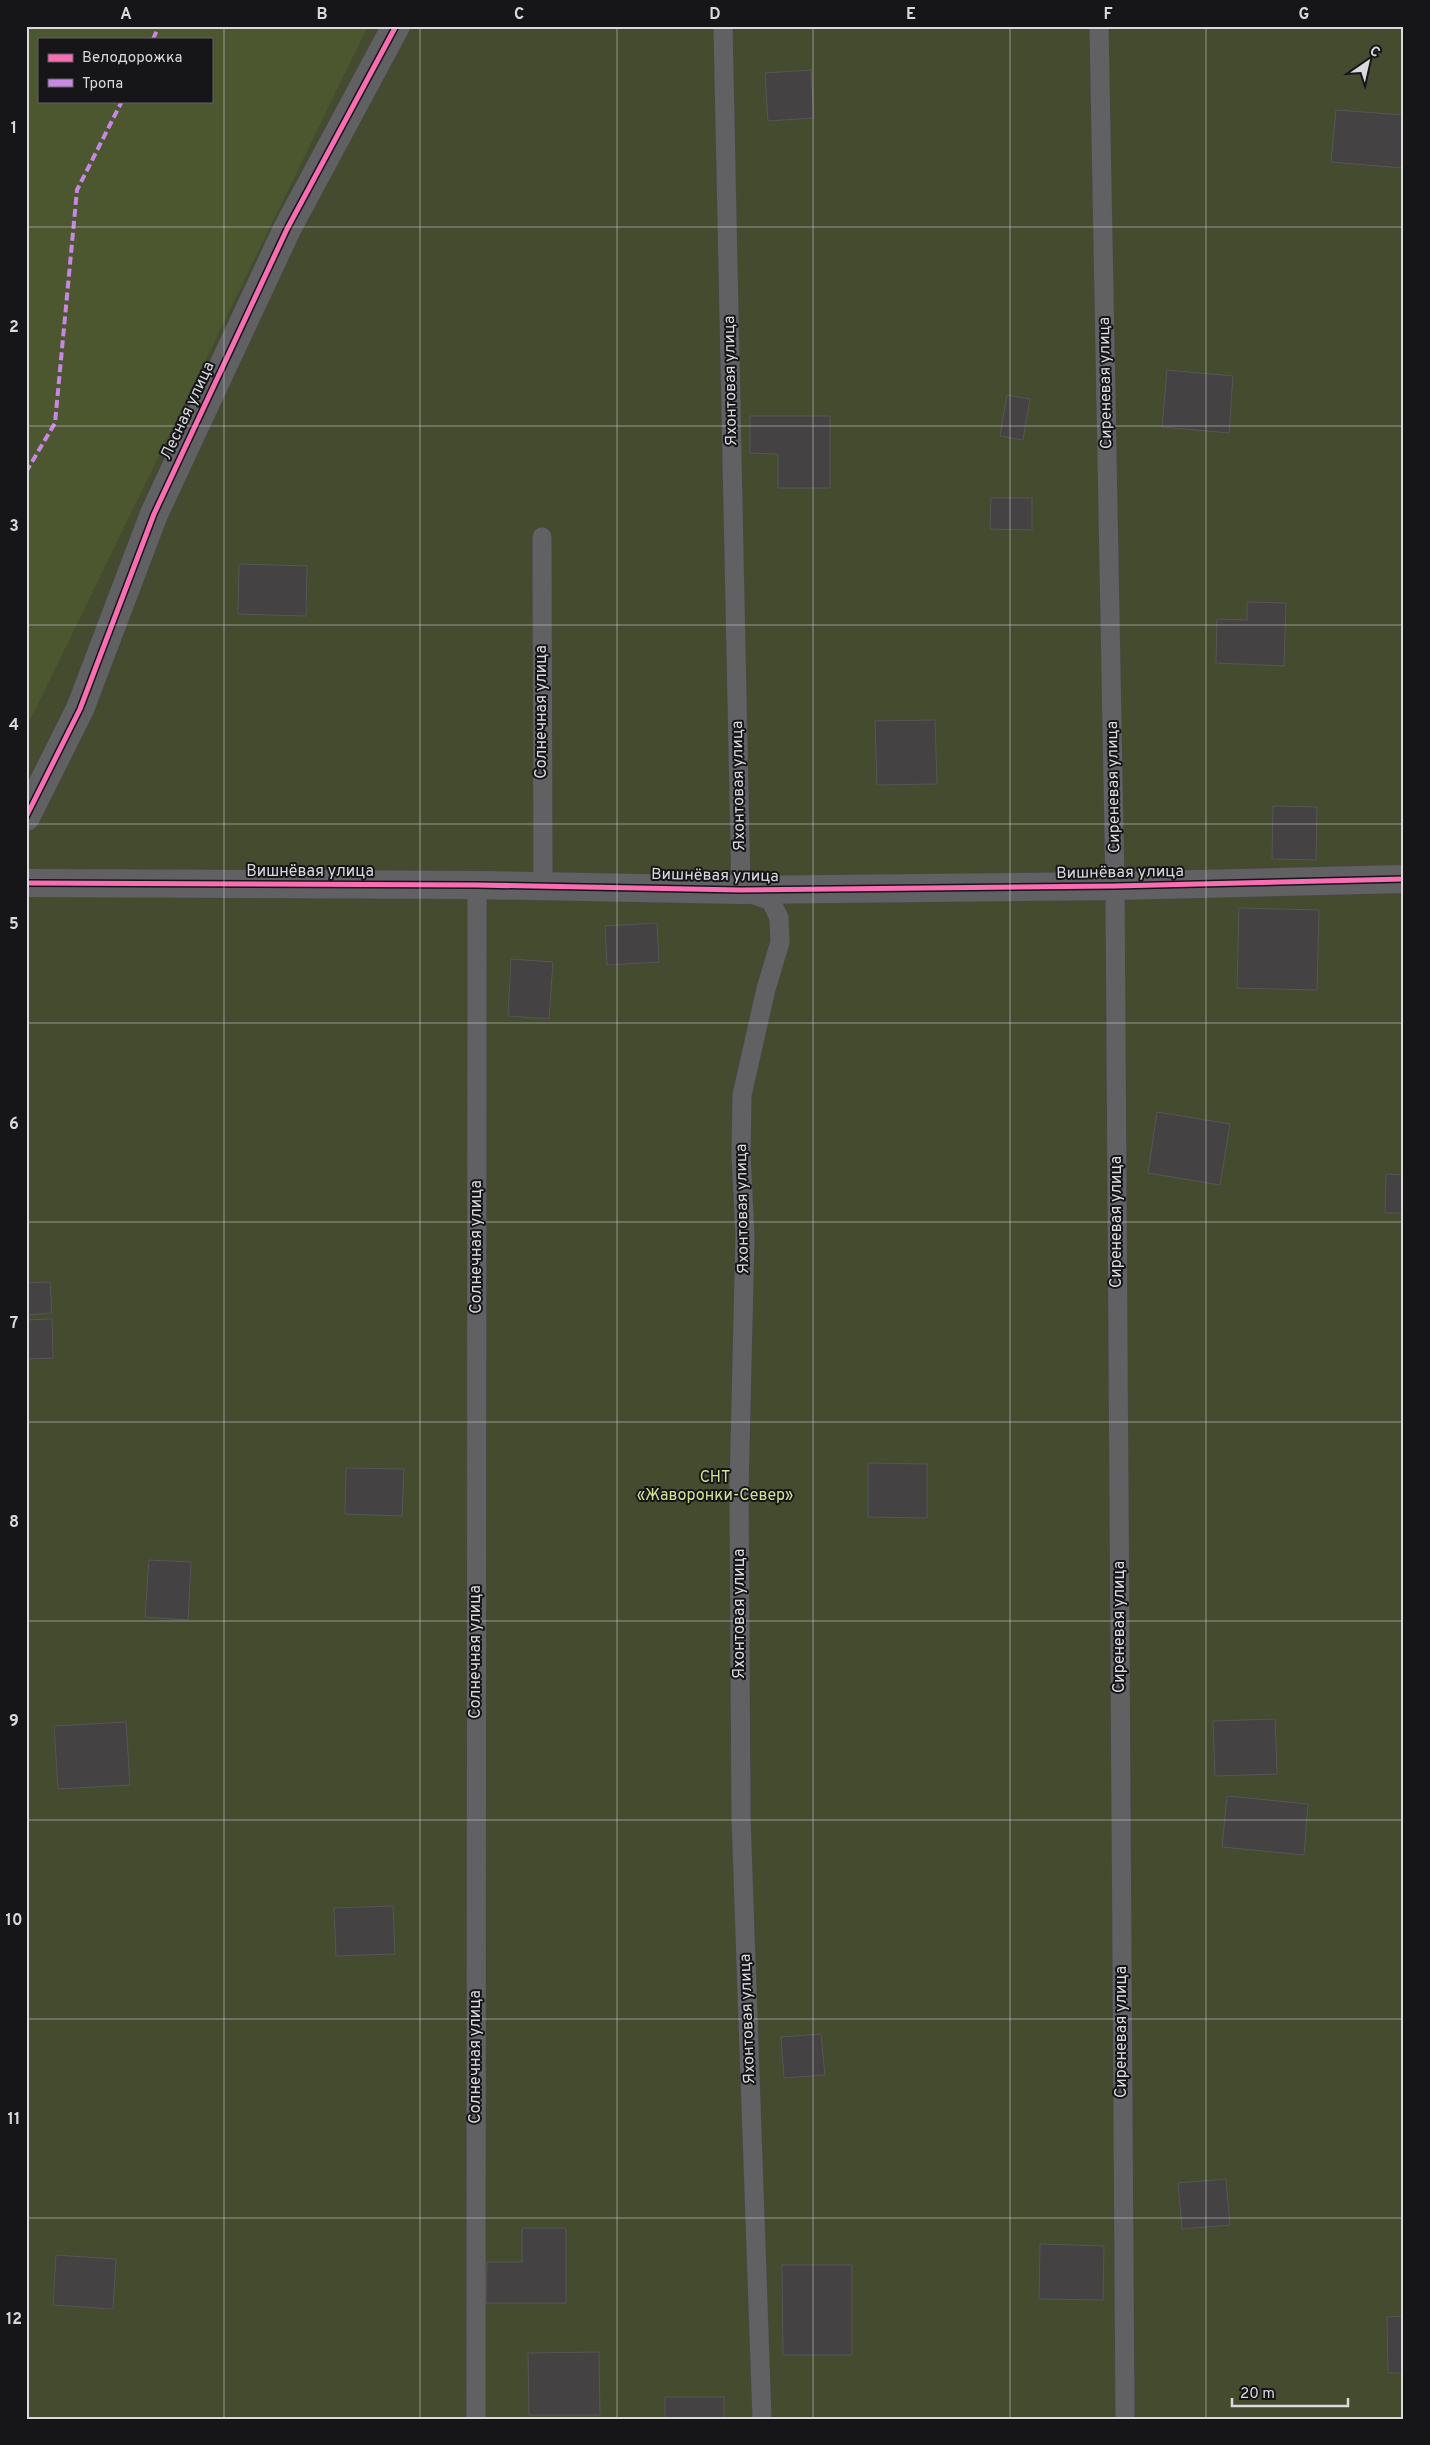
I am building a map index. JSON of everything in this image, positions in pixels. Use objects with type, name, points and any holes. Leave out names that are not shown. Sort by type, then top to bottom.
[{"type":"street","name":"Лесная улица","points":[[26,817],[80,710],[154,514],[278,246],[330,144],[396,26]]},
{"type":"street","name":"Вишнёвая улица","points":[[26,883],[477,885],[741,890],[1115,886],[1404,879]]},
{"type":"lane","name":"Яхонтовая улица","points":[[724,26],[741,890],[771,901],[779,918],[780,942],[766,989],[742,1095],[741,1155],[745,1236],[739,1489],[741,1818],[762,2419]]},
{"type":"lane","name":"Сиреневая улица","points":[[1099,26],[1115,886],[1125,2419]]},
{"type":"lane","name":"Солнечная улица","points":[[542,537],[542,886]]},
{"type":"lane","name":"Солнечная улица","points":[[476,2419],[477,885]]},
{"type":"green space","points":[[26,26],[368,26],[26,729]]},
{"type":"green space","name":"СНТ «Жаворонки-Север»","points":[[290,26],[1404,26],[1404,2419],[26,2419],[26,556]]},
{"type":"building","points":[[811,70],[814,118],[768,121],[765,73]]},
{"type":"building","points":[[1336,110],[1404,115],[1403,168],[1331,162]]},
{"type":"building","points":[[1167,370],[1233,376],[1229,433],[1162,427]]},
{"type":"building","points":[[1007,395],[1030,399],[1023,440],[1000,436]]},
{"type":"building","points":[[750,416],[830,416],[830,488],[778,488],[778,454],[750,453]]},
{"type":"building","points":[[991,498],[1032,498],[1032,530],[990,529]]},
{"type":"building","points":[[239,564],[307,566],[306,616],[238,614]]},
{"type":"building","points":[[1247,602],[1286,603],[1284,666],[1216,663],[1217,619],[1247,620]]},
{"type":"building","points":[[935,720],[937,784],[877,785],[875,721]]},
{"type":"building","points":[[1273,806],[1317,807],[1316,860],[1272,859]]},
{"type":"building","points":[[1239,908],[1319,910],[1317,990],[1237,988]]},
{"type":"building","points":[[657,923],[659,962],[607,965],[605,926]]},
{"type":"building","points":[[511,959],[553,962],[549,1019],[508,1016]]},
{"type":"building","points":[[1157,1112],[1230,1124],[1220,1185],[1148,1173]]},
{"type":"building","points":[[1386,1174],[1404,1175],[1404,1213],[1385,1213]]},
{"type":"building","points":[[50,1282],[52,1313],[26,1315],[26,1283]]},
{"type":"building","points":[[52,1319],[53,1358],[26,1359],[26,1320]]},
{"type":"building","points":[[868,1463],[927,1464],[927,1518],[868,1517]]},
{"type":"building","points":[[346,1468],[404,1469],[402,1516],[345,1514]]},
{"type":"building","points":[[149,1560],[191,1562],[188,1620],[145,1617]]},
{"type":"building","points":[[1275,1719],[1277,1774],[1215,1776],[1213,1721]]},
{"type":"building","points":[[126,1722],[130,1785],[58,1789],[54,1726]]},
{"type":"building","points":[[1227,1796],[1308,1804],[1304,1855],[1222,1847]]},
{"type":"building","points":[[393,1906],[395,1954],[336,1956],[334,1908]]},
{"type":"building","points":[[821,2034],[825,2075],[784,2078],[781,2037]]},
{"type":"building","points":[[1226,2179],[1230,2225],[1182,2229],[1178,2183]]},
{"type":"building","points":[[522,2228],[566,2228],[566,2303],[486,2303],[487,2262],[522,2262]]},
{"type":"building","points":[[1040,2244],[1104,2246],[1103,2300],[1039,2299]]},
{"type":"building","points":[[56,2255],[116,2259],[113,2309],[53,2305]]},
{"type":"building","points":[[782,2265],[852,2265],[852,2355],[783,2355]]},
{"type":"building","points":[[1404,2316],[1404,2373],[1388,2373],[1387,2317]]},
{"type":"building","points":[[599,2352],[600,2415],[529,2415],[528,2353]]},
{"type":"building","points":[[665,2397],[724,2397],[724,2419],[665,2419]]},
{"type":"marked path","points":[[153,38],[159,26]]},
{"type":"marked path","points":[[26,472],[55,423],[77,190],[121,102]]},
{"type":"cycle path","points":[[26,817],[80,709],[154,514],[287,229],[396,26]]},
{"type":"cycle path","points":[[26,883],[477,885],[741,890],[1115,886],[1404,879]]}]
